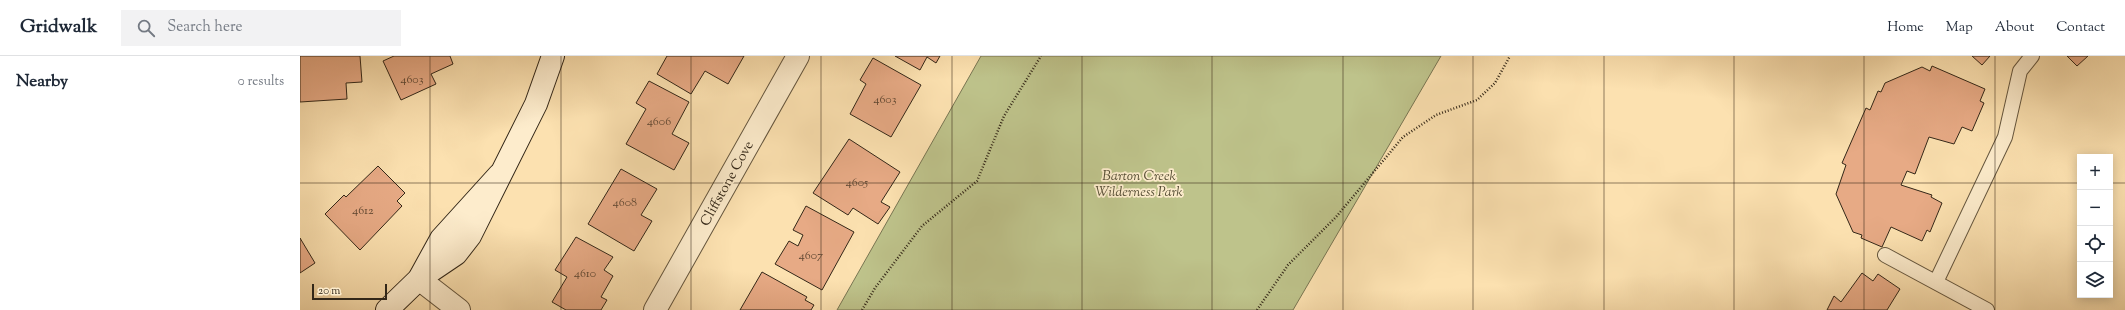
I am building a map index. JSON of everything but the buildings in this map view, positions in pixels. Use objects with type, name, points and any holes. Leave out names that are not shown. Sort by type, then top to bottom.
[{"type":"street","points":[[387,310],[419,280],[445,234],[499,175],[536,104],[553,56]]},
{"type":"street","name":"Cliffstone Cove","points":[[655,310],[798,56]]},
{"type":"street","points":[[419,280],[459,310]]},
{"type":"lane","points":[[1936,282],[2005,136],[2020,71],[2032,56]]},
{"type":"lane","points":[[1885,255],[1987,310]]},
{"type":"path","points":[[862,310],[875,288],[922,226],[977,181],[1004,116],[1041,56]]},
{"type":"path","points":[[1256,310],[1288,265],[1336,217],[1403,137],[1436,115],[1477,100],[1496,83],[1510,56]]},
{"type":"green space","name":"Barton Creek Wilderness Park","points":[[981,56],[1441,56],[1293,310],[837,310]]}]
